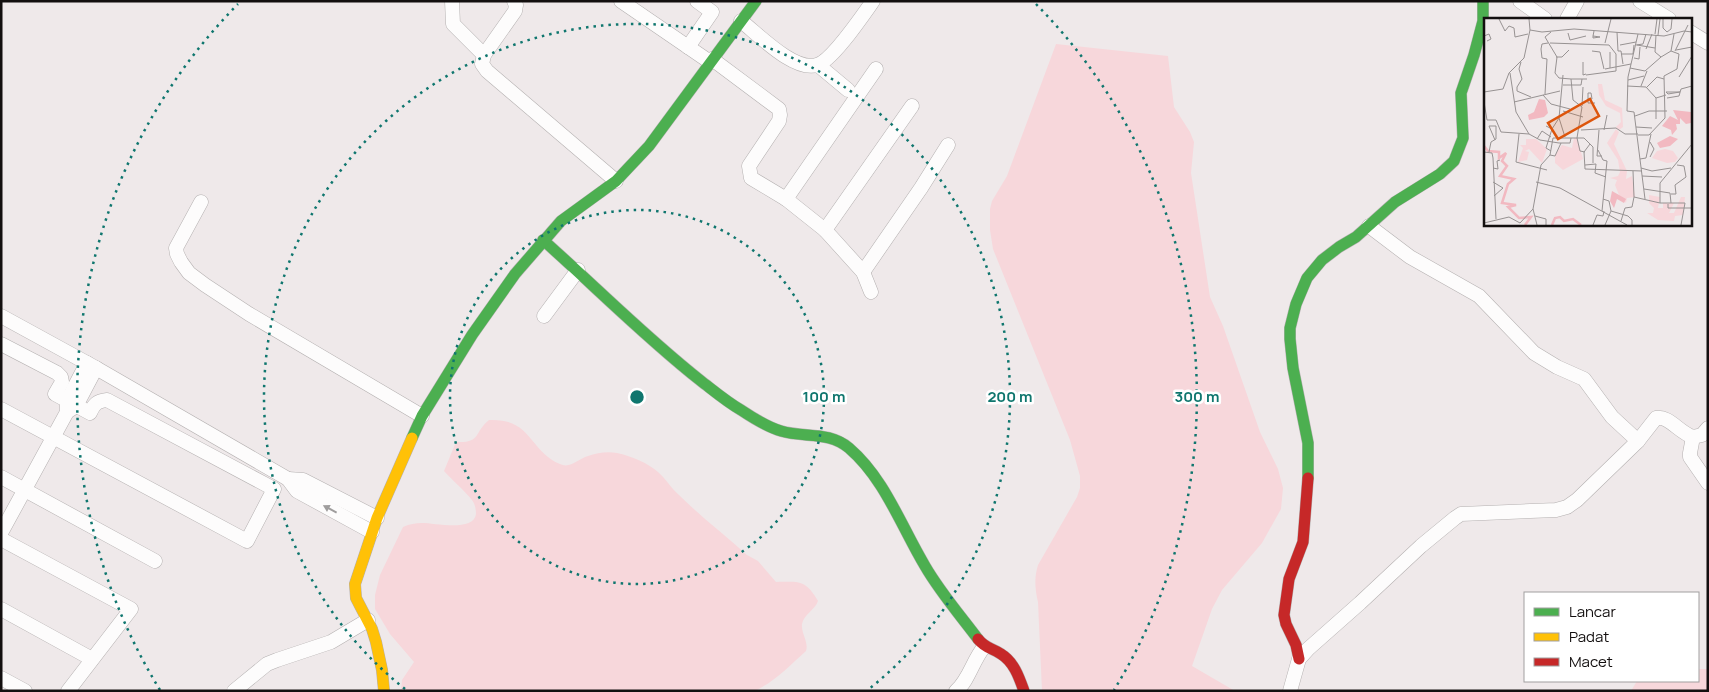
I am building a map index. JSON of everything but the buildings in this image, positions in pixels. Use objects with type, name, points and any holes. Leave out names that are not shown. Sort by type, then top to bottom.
[{"type":"street","points":[[452,1],[453,24],[484,55]]},
{"type":"street","points":[[514,1],[516,4],[515,11],[484,55],[482,64],[487,71],[616,181]]},
{"type":"street","points":[[621,1],[779,109],[779,121],[751,162],[749,170],[751,178],[786,200],[825,230],[863,272],[872,292]]},
{"type":"street","points":[[688,47],[712,12],[697,1]]},
{"type":"street","points":[[384,691],[376,644],[368,620],[354,592],[355,584],[377,518],[422,416],[477,327],[515,274],[543,240],[561,222],[616,181],[636,161],[664,127],[756,1]]},
{"type":"street","points":[[742,21],[784,55],[800,64],[818,65],[825,61],[839,46],[874,1]]},
{"type":"street","points":[[1299,659],[1296,645],[1284,615],[1291,573],[1302,542],[1308,451],[1293,368],[1290,328],[1300,292],[1311,271],[1322,260],[1356,237],[1394,202],[1447,168],[1458,153],[1463,138],[1461,93],[1481,30],[1483,21],[1482,1]]},
{"type":"street","points":[[1520,1],[1544,18]]},
{"type":"street","points":[[1568,18],[1577,1]]},
{"type":"street","points":[[1640,1],[1667,18]]},
{"type":"street","points":[[1692,33],[1708,43]]},
{"type":"street","points":[[818,65],[848,90]]},
{"type":"street","points":[[786,200],[876,69]]},
{"type":"street","points":[[825,230],[912,106]]},
{"type":"street","points":[[863,272],[948,145]]},
{"type":"street","points":[[201,202],[176,248],[176,254],[189,273],[249,314],[422,416]]},
{"type":"street","points":[[1369,226],[1410,257],[1479,296],[1534,353],[1557,367],[1584,379],[1612,417],[1638,441]]},
{"type":"street","points":[[543,240],[578,270],[658,346],[726,401],[780,430],[796,434],[830,436],[856,455],[883,490],[935,581],[956,612],[975,633],[984,648],[999,652],[1007,658],[1017,672],[1024,691]]},
{"type":"street","points":[[544,316],[578,270]]},
{"type":"street","points":[[1,316],[91,365],[288,479],[297,491],[372,532]]},
{"type":"street","points":[[1,344],[58,373],[62,382],[55,394],[70,406],[90,413],[95,403],[99,400],[107,400],[274,489],[247,541],[1,409]]},
{"type":"street","points":[[1,533],[91,365]]},
{"type":"street","points":[[1290,691],[1299,659],[1308,649],[1421,546],[1461,514],[1556,510],[1567,507],[1577,500],[1638,441],[1656,418],[1667,419],[1685,435],[1693,437],[1702,435],[1708,428]]},
{"type":"street","points":[[1693,437],[1690,457],[1708,483]]},
{"type":"street","points":[[1,476],[155,561]]},
{"type":"street","points":[[288,479],[303,480],[377,518]]},
{"type":"street","points":[[1,539],[131,609],[68,691]]},
{"type":"street","points":[[1,609],[92,659]]},
{"type":"street","points":[[234,691],[268,664],[331,642],[368,620]]},
{"type":"street","points":[[956,691],[961,687],[979,653],[984,648]]},
{"type":"street","points":[[1,678],[25,691]]},
{"type":"shaded area","points":[[1056,44],[1168,56],[1174,107],[1194,142],[1191,173],[1210,297],[1223,326],[1260,432],[1278,469],[1283,488],[1281,509],[1262,543],[1222,590],[1212,609],[1192,666],[1235,691],[1042,691],[1038,602],[1035,584],[1036,574],[1038,565],[1077,497],[1080,488],[1080,476],[1070,440],[993,249],[990,230],[990,209],[992,201],[1007,176]]},
{"type":"shaded area","points":[[489,420],[514,424],[529,436],[550,458],[560,464],[567,465],[584,457],[610,452],[633,458],[654,469],[695,510],[747,555],[758,561],[776,582],[801,583],[809,589],[818,601],[805,617],[802,624],[806,651],[775,678],[754,691],[401,691],[402,680],[414,662],[390,634],[375,609],[375,595],[380,575],[403,527],[419,523],[461,525],[474,520],[476,512],[473,502],[444,471],[456,442],[474,439]]},
{"type":"shaded area","points":[[1699,669],[1708,669],[1708,691],[1631,691],[1636,682],[1699,682]]},
{"type":"traffic: fast","points":[[412,438],[422,416],[472,335],[515,274],[561,221],[616,181],[649,146],[756,1]]},
{"type":"traffic: fast","points":[[1308,478],[1308,443],[1293,368],[1290,339],[1290,328],[1296,304],[1307,278],[1322,260],[1356,237],[1395,202],[1440,174],[1454,161],[1463,138],[1461,93],[1483,21],[1483,1]]},
{"type":"traffic: fast","points":[[543,240],[660,347],[731,404],[760,422],[776,429],[790,433],[833,439],[849,448],[862,460],[883,488],[931,576],[978,639]]},
{"type":"traffic: slow","points":[[384,691],[376,642],[372,629],[356,598],[355,584],[377,518],[412,438]]},
{"type":"traffic: jam","points":[[1299,659],[1296,645],[1284,615],[1289,579],[1303,542],[1308,478]]},
{"type":"traffic: jam","points":[[978,639],[984,645],[1006,657],[1018,675],[1024,691]]}]
